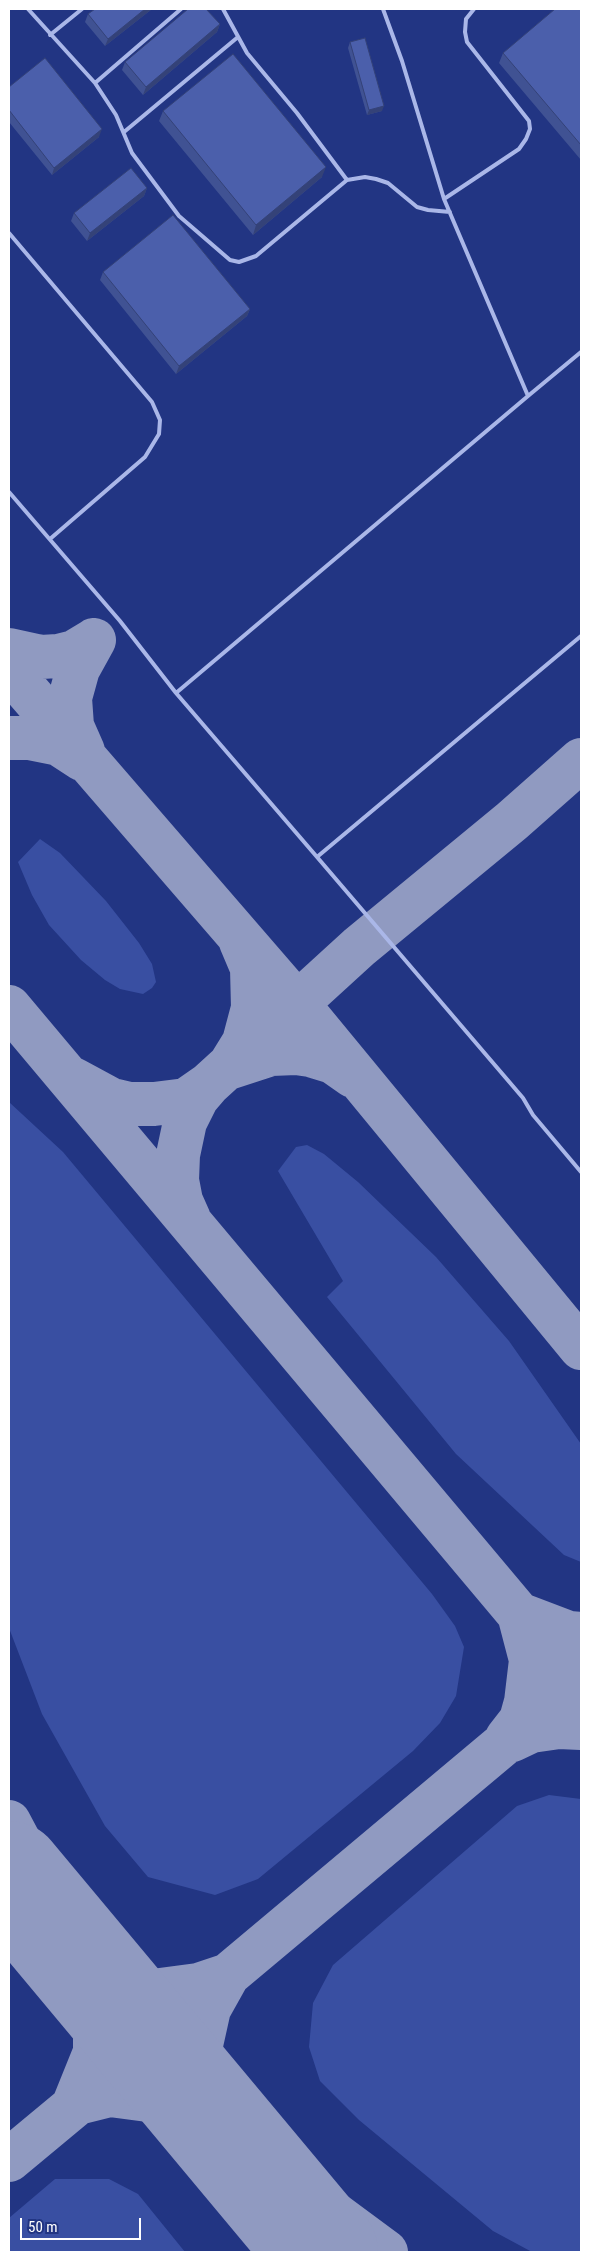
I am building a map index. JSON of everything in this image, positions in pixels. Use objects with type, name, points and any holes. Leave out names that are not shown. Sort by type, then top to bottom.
[{"type":"lane","points":[[28,9],[95,83],[107,100],[124,132],[132,153],[142,169],[180,216],[230,260],[239,262],[256,256],[347,180],[365,177],[376,179],[388,183],[416,207],[450,212]]},
{"type":"lane","points":[[50,34],[82,9]]},
{"type":"lane","points":[[95,83],[181,9]]},
{"type":"lane","points":[[223,9],[247,53],[297,113],[347,180]]},
{"type":"lane","points":[[382,9],[402,61],[444,198],[528,396]]},
{"type":"lane","points":[[444,198],[519,149],[530,129],[529,121],[467,42],[464,32],[466,19],[474,9]]},
{"type":"lane","points":[[124,132],[238,37]]},
{"type":"lane","points":[[9,233],[152,402],[160,420],[159,434],[145,457],[50,539]]},
{"type":"lane","points":[[176,693],[581,352]]},
{"type":"lane","points":[[9,492],[120,621],[176,693],[523,1098],[533,1114],[581,1172]]},
{"type":"lane","points":[[317,857],[581,636]]},
{"type":"shaded area","points":[[40,839],[60,853],[106,901],[139,943],[152,964],[156,982],[152,988],[143,994],[120,989],[105,980],[81,960],[49,925],[32,895],[18,862]]},
{"type":"shaded area","points":[[9,1102],[63,1152],[432,1594],[455,1626],[464,1647],[456,1696],[440,1723],[413,1751],[258,1879],[215,1895],[148,1877],[105,1826],[42,1714],[9,1628]]},
{"type":"shaded area","points":[[307,1145],[324,1154],[358,1182],[436,1257],[509,1341],[581,1444],[581,1562],[564,1555],[456,1454],[327,1297],[343,1281],[278,1171],[296,1147]]},
{"type":"shaded area","points":[[549,1795],[581,1799],[581,2252],[532,2252],[493,2231],[359,2120],[320,2081],[309,2047],[313,2003],[333,1965],[517,1806]]},
{"type":"shaded area","points":[[55,2179],[109,2179],[138,2194],[185,2252],[9,2252],[9,2218]]},
{"type":"building","points":[[95,9],[145,9],[108,39],[88,14]]},
{"type":"building","points":[[188,9],[206,9],[220,24],[146,87],[125,62]]},
{"type":"building","points":[[555,9],[581,9],[581,145],[503,53]]},
{"type":"building","points":[[365,38],[384,106],[369,110],[350,42]]},
{"type":"building","points":[[233,54],[326,167],[256,225],[163,111]]},
{"type":"building","points":[[45,58],[102,129],[54,168],[9,110],[9,87]]},
{"type":"building","points":[[131,168],[147,188],[90,233],[74,213]]},
{"type":"building","points":[[173,215],[250,309],[179,366],[103,272]]},
{"type":"taxiway","points":[[9,650],[41,657],[58,656],[74,652],[94,640]]},
{"type":"taxiway","points":[[83,751],[72,726],[70,698],[78,669],[94,640]]},
{"type":"taxiway","points":[[9,670],[297,1003],[581,1348]]},
{"type":"taxiway","points":[[9,738],[29,738],[59,744],[82,759]]},
{"type":"taxiway","points":[[189,1219],[181,1201],[177,1180],[178,1155],[185,1122],[197,1098],[209,1084],[359,947],[512,821],[581,760]]},
{"type":"taxiway","points":[[241,942],[252,968],[253,1008],[244,1042],[228,1068],[271,1054],[296,1053],[333,1062],[353,1076]]},
{"type":"taxiway","points":[[9,1007],[581,1688]]},
{"type":"taxiway","points":[[75,1080],[112,1100],[129,1104],[154,1104],[186,1100],[209,1084]]},
{"type":"taxiway","points":[[507,1738],[521,1720],[526,1702],[531,1660],[519,1614],[569,1633],[581,1634]]},
{"type":"taxiway","points":[[146,2049],[228,1975],[581,1679]]},
{"type":"taxiway","points":[[512,1740],[531,1731],[559,1727],[581,1728]]},
{"type":"taxiway","points":[[9,1822],[51,1901],[90,1987],[95,2019],[95,2052],[74,2104],[110,2095],[163,2102],[188,2110],[256,2152],[290,2181],[386,2252]]},
{"type":"taxiway","points":[[79,1960],[116,1986],[145,1992],[198,1985],[228,1975],[209,2009],[201,2045],[200,2072],[219,2127]]},
{"type":"taxiway","points":[[9,2160],[98,2086]]},
{"type":"runway","points":[[9,1876],[323,2252]]}]
